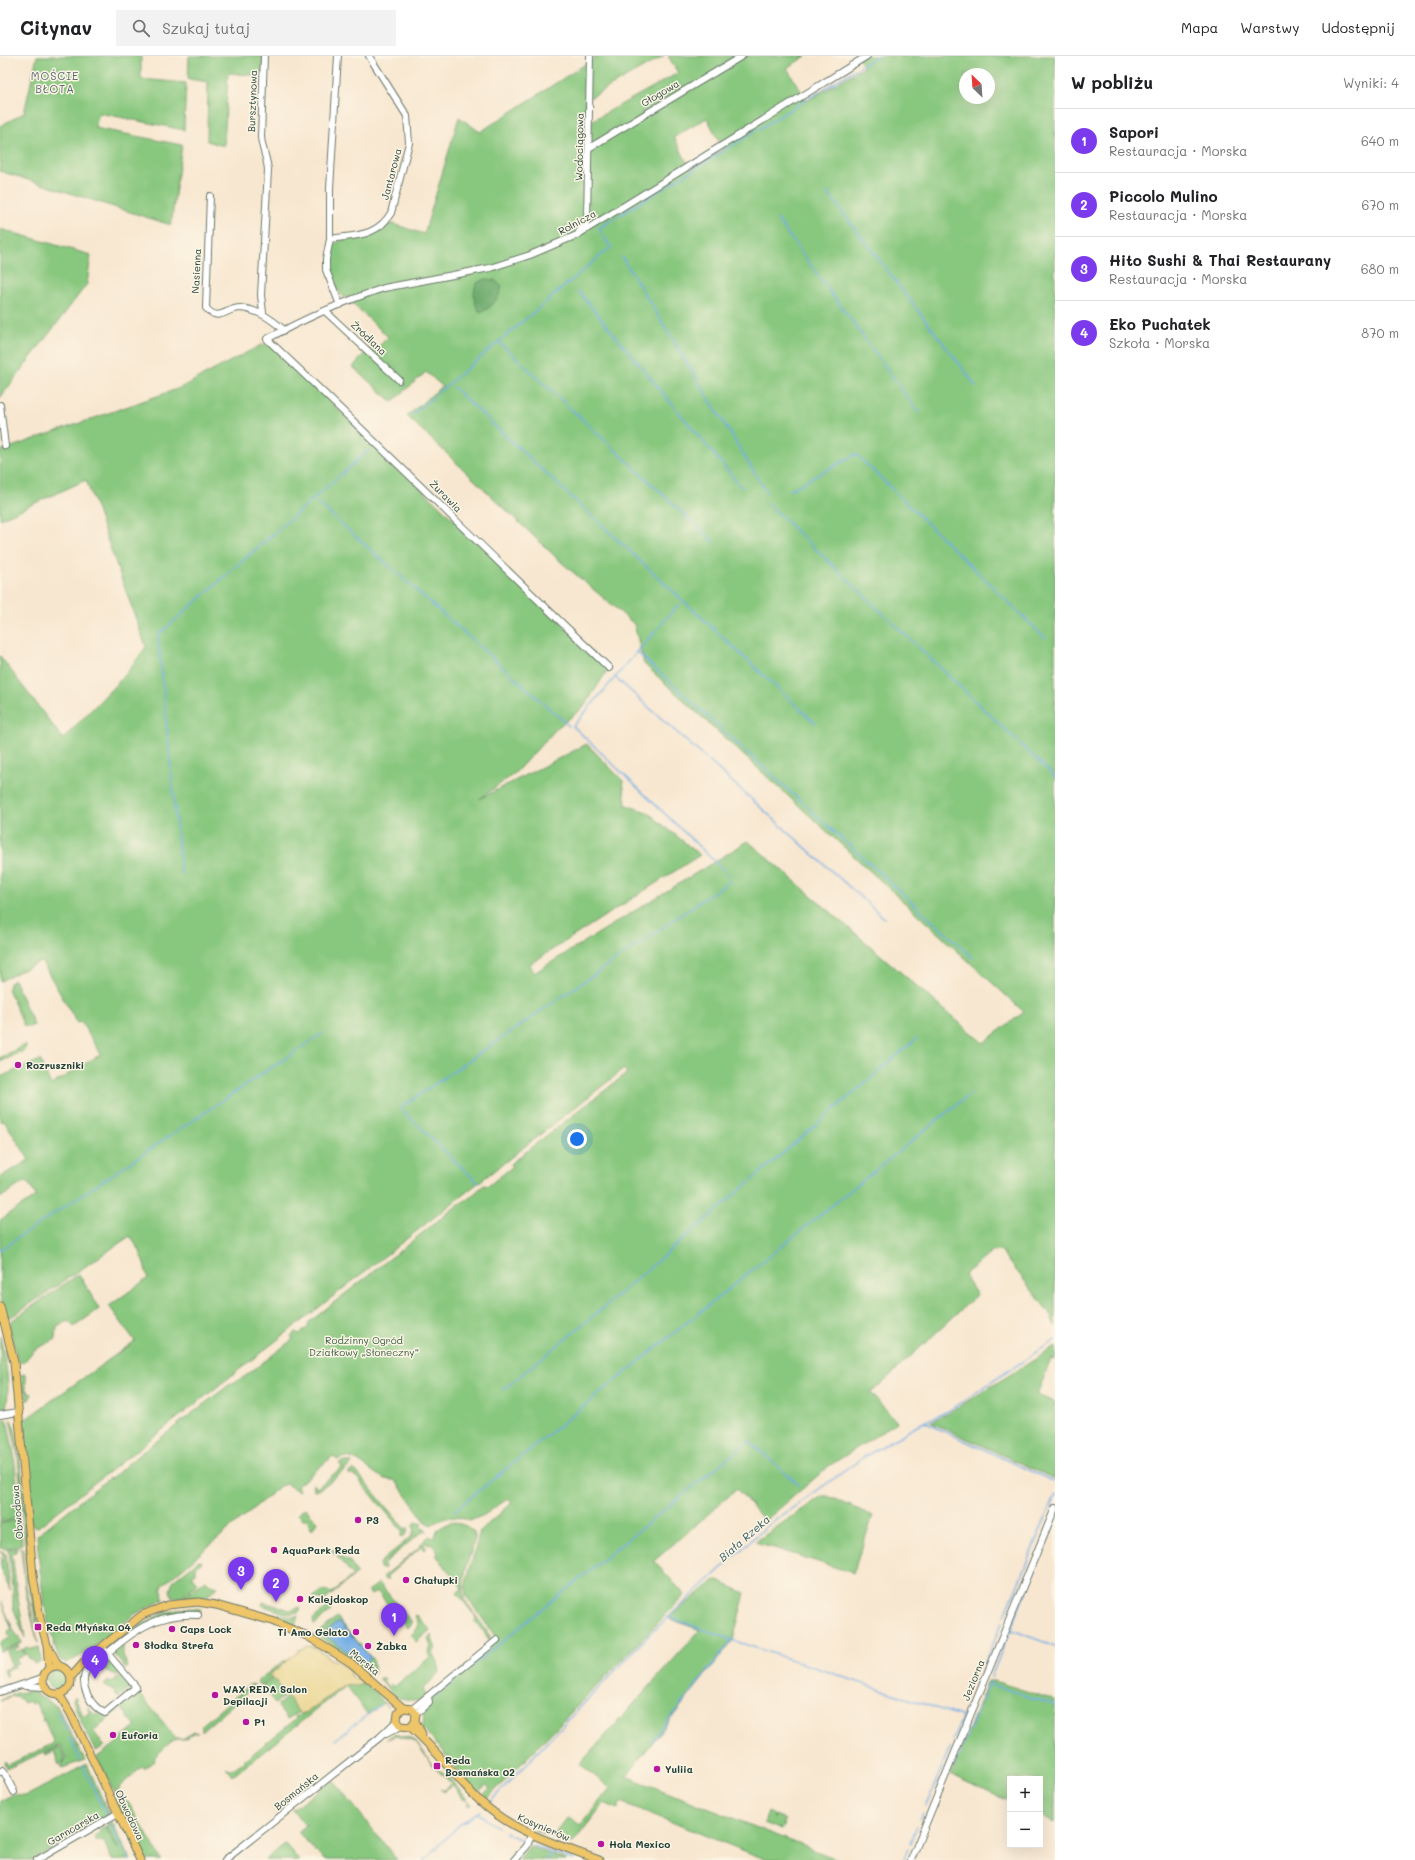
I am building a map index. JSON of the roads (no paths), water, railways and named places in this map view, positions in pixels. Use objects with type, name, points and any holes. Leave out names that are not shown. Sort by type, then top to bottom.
[{"type":"main road","name":"Obwodowa","points":[[0,1306],[14,1362],[33,1575],[40,1619],[47,1645],[49,1668]]},
{"type":"main road","name":"Morska","points":[[71,1677],[88,1658],[136,1619],[155,1609],[177,1603],[209,1603],[272,1621],[307,1636],[351,1663],[388,1696],[400,1710]]},
{"type":"main road","name":"Obwodowa","points":[[47,1645],[58,1665]]},
{"type":"main road","name":"Morska","points":[[66,1669],[88,1658]]},
{"type":"main road","points":[[58,1665],[66,1669],[71,1677],[71,1682],[62,1693],[48,1691],[44,1687],[42,1678],[44,1672],[49,1668],[58,1665]]},
{"type":"main road","name":"Obwodowa","points":[[62,1693],[140,1860]]},
{"type":"main road","points":[[400,1710],[413,1718],[399,1723],[400,1710]]},
{"type":"main road","name":"Kosynierów","points":[[413,1718],[424,1738],[464,1785],[485,1806],[506,1821],[532,1835],[599,1860]]},
{"type":"street","name":"Bursztynowa","points":[[263,313],[261,295],[268,170],[267,159],[262,147],[261,138],[264,56]]},
{"type":"street","points":[[338,56],[330,188],[330,239],[326,259],[326,270],[340,305]]},
{"type":"street","name":"Jantarowa","points":[[330,239],[369,232],[381,227],[386,222],[391,212],[409,143],[407,116],[369,56]]},
{"type":"street","name":"Wodociągowa","points":[[577,235],[587,221],[591,56]]},
{"type":"street","name":"Głogowa","points":[[589,148],[742,56]]},
{"type":"street","name":"Rolnicza","points":[[268,339],[325,311],[384,288],[490,268],[530,255],[577,235],[867,56]]},
{"type":"street","name":"Nasienna","points":[[210,196],[206,308],[210,313],[216,315],[238,308],[263,313],[284,330]]},
{"type":"street","name":"Źródlana","points":[[325,311],[400,380]]},
{"type":"street","name":"Żurawia","points":[[268,339],[380,446],[524,588],[609,668]]},
{"type":"street","points":[[0,405],[5,446]]},
{"type":"street","points":[[0,1415],[18,1412]]},
{"type":"street","name":"Jeziorna","points":[[911,1860],[1055,1508]]},
{"type":"street","points":[[102,1646],[108,1654],[136,1688],[105,1712],[100,1711],[85,1690],[84,1676],[86,1672],[108,1654],[133,1632],[147,1623],[174,1615],[198,1615]]},
{"type":"street","points":[[413,1718],[428,1699],[497,1640]]},
{"type":"street","points":[[0,1692],[42,1678]]},
{"type":"street","points":[[21,1685],[44,1687]]},
{"type":"street","name":"Bosmańska","points":[[225,1860],[399,1723]]},
{"type":"street","points":[[0,1772],[3,1770],[14,1792]]},
{"type":"street","name":"Garncarska","points":[[37,1860],[45,1858],[118,1813]]},
{"type":"street","points":[[514,1860],[527,1846],[532,1835]]},
{"type":"water","points":[[339,1621],[371,1658],[364,1664],[323,1634]]},
{"type":"waterway","points":[[601,233],[599,228],[877,56]]},
{"type":"waterway","points":[[827,192],[976,386]]},
{"type":"waterway","points":[[777,219],[919,413]]},
{"type":"waterway","points":[[412,415],[611,247],[603,236]]},
{"type":"waterway","points":[[622,257],[767,493]]},
{"type":"waterway","points":[[578,291],[742,488]]},
{"type":"waterway","points":[[499,342],[714,542]]},
{"type":"waterway","points":[[453,387],[815,723]]},
{"type":"waterway","points":[[181,874],[158,635],[369,450]]},
{"type":"waterway","points":[[790,490],[856,454],[1045,638]]},
{"type":"waterway","points":[[317,502],[569,726]]},
{"type":"waterway","points":[[767,503],[1055,777]]},
{"type":"waterway","points":[[679,604],[573,726],[730,876]]},
{"type":"waterway","points":[[637,652],[973,958]]},
{"type":"waterway","points":[[615,677],[884,918]]},
{"type":"waterway","points":[[478,1183],[400,1108],[730,881]]},
{"type":"waterway","points":[[0,1250],[323,1033]]},
{"type":"waterway","points":[[503,1390],[603,1308],[917,1038]]},
{"type":"waterway","points":[[454,1511],[971,1093]]},
{"type":"waterway","name":"Biała Rzeka","points":[[489,1803],[648,1636],[766,1527],[864,1457],[924,1422],[948,1411],[1055,1340]]},
{"type":"waterway","points":[[924,1422],[1055,1482]]},
{"type":"waterway","points":[[434,1697],[749,1441],[799,1485]]},
{"type":"waterway","points":[[1005,1615],[1055,1495]]},
{"type":"waterway","points":[[1046,1543],[1055,1522]]},
{"type":"waterway","points":[[991,1677],[1044,1548]]},
{"type":"waterway","points":[[669,1617],[732,1640],[963,1717]]},
{"type":"waterway","points":[[985,1664],[1002,1622]]},
{"type":"waterway","points":[[1011,1630],[1055,1646]]},
{"type":"waterway","points":[[651,1742],[732,1640]]},
{"type":"waterway","points":[[966,1709],[980,1676]]},
{"type":"waterway","points":[[954,1766],[990,1682]]},
{"type":"waterway","points":[[989,1684],[1055,1705]]},
{"type":"waterway","points":[[335,1740],[381,1704]]},
{"type":"waterway","points":[[57,1712],[67,1730]]},
{"type":"waterway","points":[[953,1740],[963,1715]]},
{"type":"waterway","points":[[70,1737],[80,1760]]},
{"type":"waterway","points":[[926,1806],[950,1747]]},
{"type":"waterway","points":[[83,1766],[106,1815]]},
{"type":"waterway","name":"Biała Rzeka","points":[[425,1860],[460,1824],[480,1811]]},
{"type":"waterway","points":[[477,1813],[497,1827]]},
{"type":"waterway","points":[[920,1819],[923,1813]]},
{"type":"waterway","points":[[111,1825],[129,1860]]},
{"type":"waterway","points":[[910,1844],[917,1826]]},
{"type":"waterway","points":[[505,1832],[523,1841]]},
{"type":"waterway","points":[[535,1846],[573,1860]]},
{"type":"waterway","points":[[904,1858],[908,1849]]},
{"type":"waterway","points":[[546,1860],[552,1852]]},
{"type":"place","name":"Rozruszniki","points":[[18,1065]]},
{"type":"place","name":"P3","points":[[358,1520]]},
{"type":"place","name":"AquaPark Reda","points":[[274,1550]]},
{"type":"place","name":"Chałupki","points":[[406,1580]]},
{"type":"place","name":"Hito Sushi & Thai Restaurany","points":[[241,1590]]},
{"type":"place","name":"Kalejdoskop","points":[[300,1599]]},
{"type":"place","name":"Piccolo Mulino","points":[[276,1602]]},
{"type":"place","name":"Reda Młyńska 04","points":[[38,1627]]},
{"type":"place","name":"Caps Lock","points":[[172,1629]]},
{"type":"place","name":"Ti Amo Gelato","points":[[356,1632]]},
{"type":"place","name":"Sapori","points":[[394,1636]]},
{"type":"place","name":"Słodka Strefa","points":[[136,1645]]},
{"type":"place","name":"Żabka","points":[[368,1646]]},
{"type":"place","name":"Eko Puchatek","points":[[95,1679]]},
{"type":"place","name":"WAX REDA Salon Depilacji","points":[[215,1695]]},
{"type":"place","name":"P1","points":[[246,1722]]},
{"type":"place","name":"Euforia","points":[[113,1735]]},
{"type":"place","name":"Reda Bosmańska 02","points":[[437,1766]]},
{"type":"place","name":"Yuliia","points":[[657,1769]]},
{"type":"place","name":"Hola Mexico","points":[[601,1844]]},
{"type":"district","name":"MOŚCIE BŁOTA","points":[[55,81]]},
{"type":"park label","name":"Rodzinny Ogród Działkowy „Słoneczny”","points":[[364,1346]]}]
